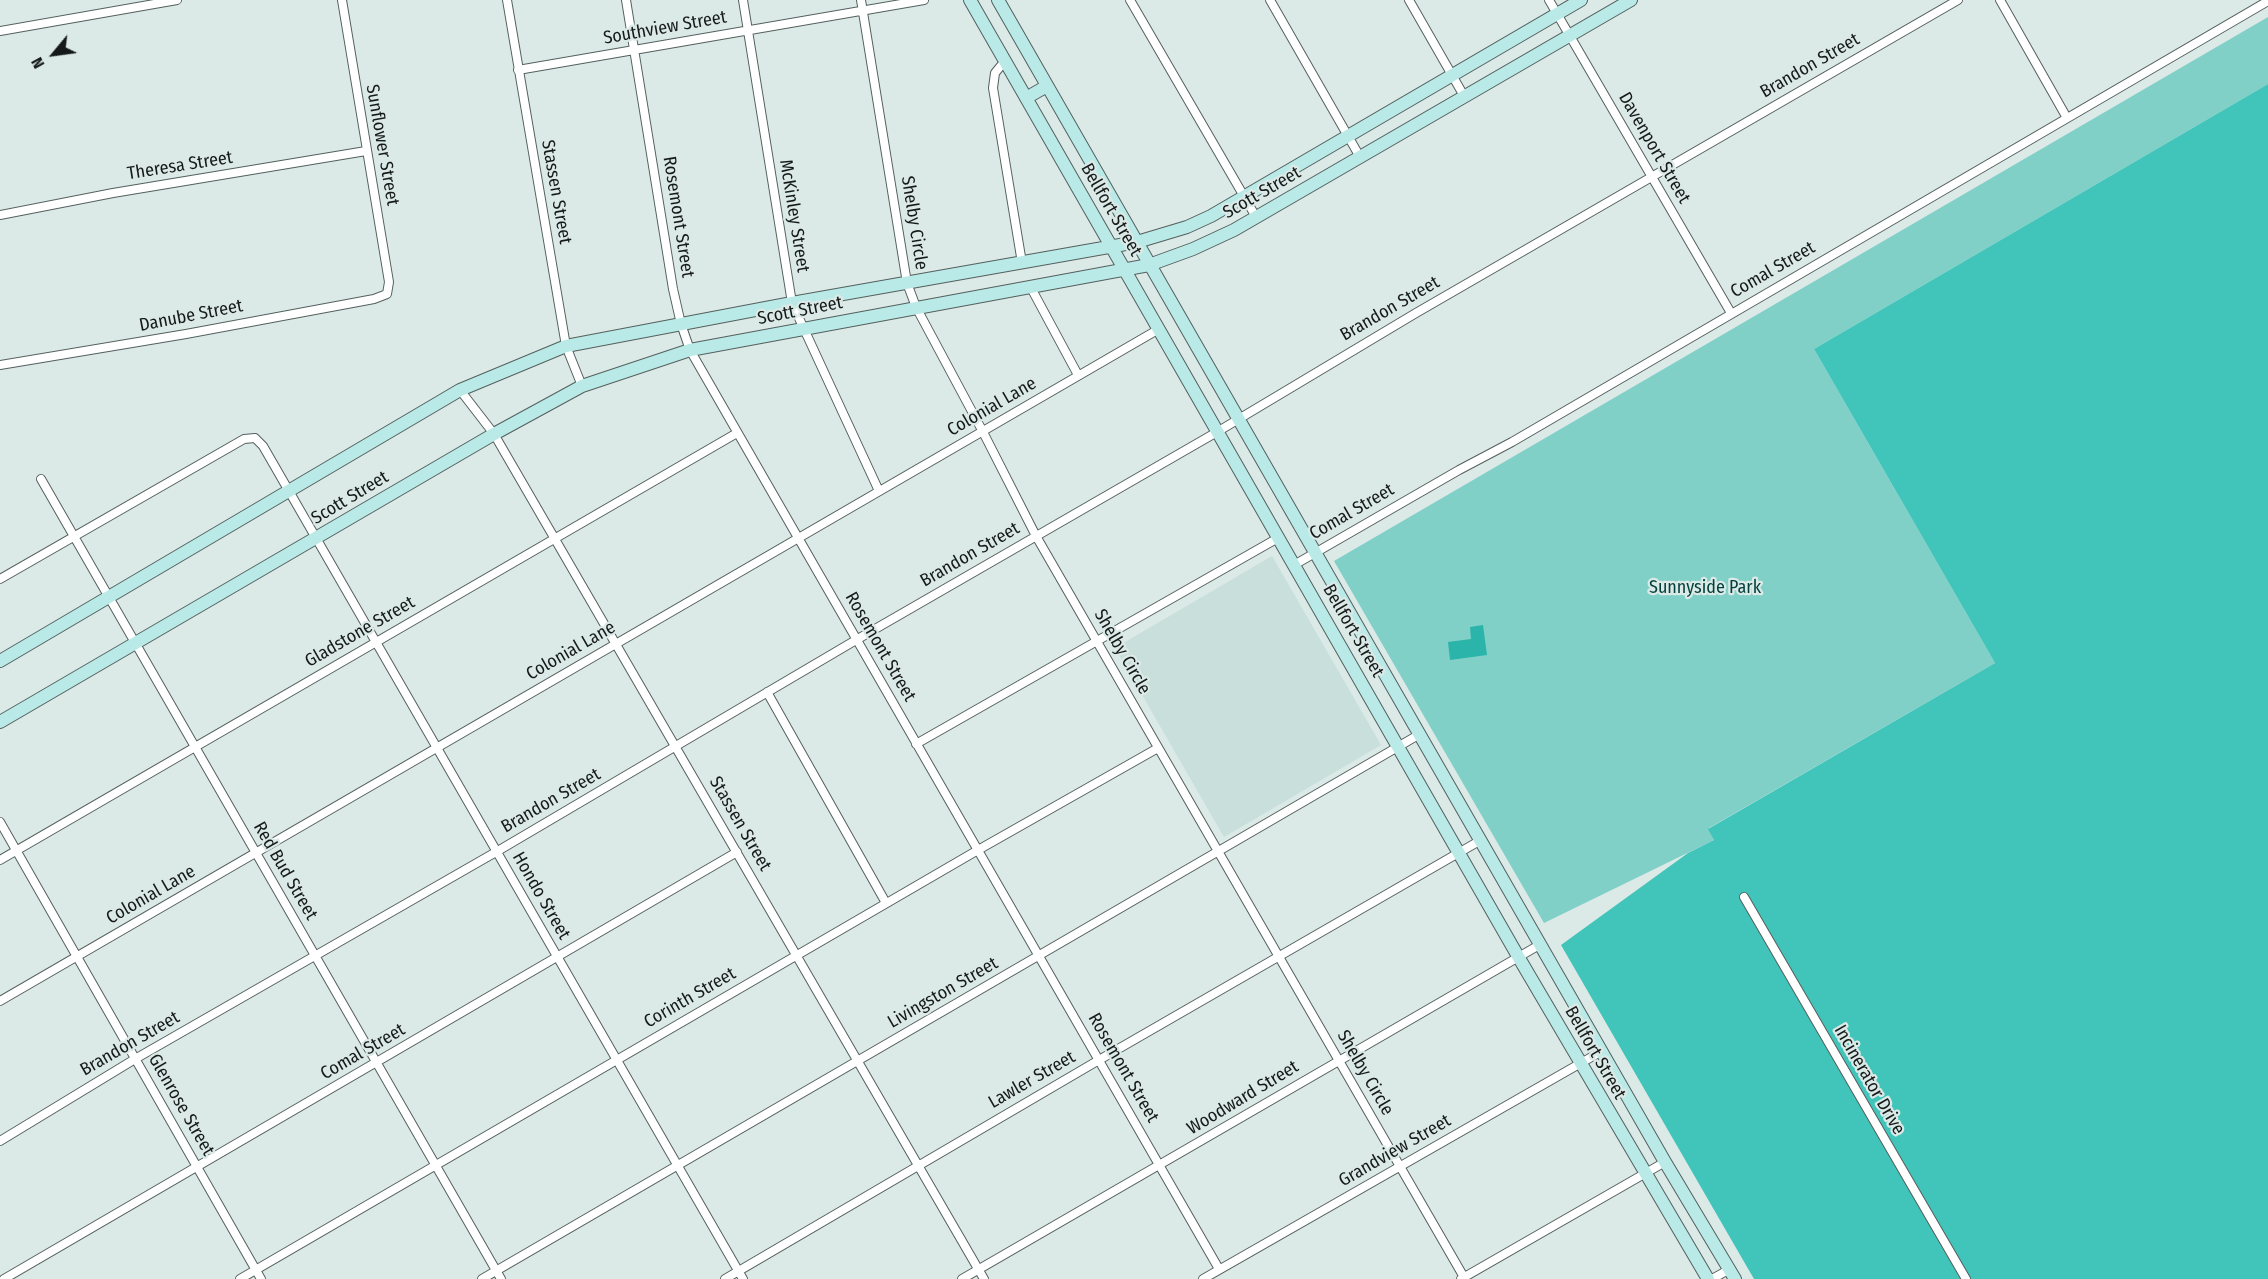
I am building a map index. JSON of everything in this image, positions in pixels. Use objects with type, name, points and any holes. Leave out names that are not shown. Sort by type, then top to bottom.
[{"type":"main road","name":"Bellfort Street","points":[[970,0],[1519,958],[1644,1173],[1710,1279]]},
{"type":"main road","name":"Bellfort Street","points":[[998,0],[1665,1162],[1732,1274]]},
{"type":"main road","name":"Scott Street","points":[[0,661],[460,390],[566,346],[792,303],[1137,242],[1187,227],[1211,216],[1581,0]]},
{"type":"main road","name":"Scott Street","points":[[0,722],[494,434],[582,386],[690,350],[1149,265],[1211,242],[1631,0]]},
{"type":"main road","points":[[1026,98],[1047,86]]},
{"type":"street","points":[[0,31],[177,0]]},
{"type":"street","name":"Sunflower Street","points":[[342,0],[389,282],[387,294]]},
{"type":"street","name":"Stassen Street","points":[[507,0],[566,346],[582,386]]},
{"type":"street","name":"Rosemont Street","points":[[626,0],[673,289],[690,350],[1219,1269]]},
{"type":"street","name":"McKinley Street","points":[[743,0],[792,303],[879,491]]},
{"type":"street","name":"Shelby Circle","points":[[861,0],[907,283],[916,307],[1036,536],[1463,1278]]},
{"type":"street","name":"Southview Street","points":[[518,70],[924,0]]},
{"type":"street","points":[[1130,0],[1256,217]]},
{"type":"street","points":[[1270,0],[1360,157]]},
{"type":"street","points":[[1409,0],[1464,96]]},
{"type":"street","name":"Davenport Street","points":[[1549,0],[1731,314]]},
{"type":"street","name":"Brandon Street","points":[[0,1141],[135,1059],[496,852],[1652,176],[1958,0]]},
{"type":"street","points":[[2000,0],[2067,118]]},
{"type":"street","name":"Comal Street","points":[[1294,565],[1512,442],[2268,1]]},
{"type":"street","points":[[1004,62],[995,73],[993,88],[1022,263]]},
{"type":"street","name":"Theresa Street","points":[[0,215],[366,152]]},
{"type":"street","points":[[1030,286],[1078,375]]},
{"type":"street","name":"Danube Street","points":[[0,365],[186,334],[374,299],[387,294]]},
{"type":"street","name":"Colonial Lane","points":[[0,1000],[1159,330]]},
{"type":"street","name":"Stassen Street","points":[[460,390],[494,434],[556,538],[984,1279]]},
{"type":"street","name":"Gladstone Street","points":[[0,860],[737,433]]},
{"type":"street","name":"Hondo Street","points":[[74,537],[244,440],[255,438],[263,447],[741,1275]]},
{"type":"street","name":"Red Bud Street","points":[[41,479],[501,1279]]},
{"type":"street","points":[[0,579],[74,537]]},
{"type":"street","points":[[916,744],[1278,538]]},
{"type":"street","points":[[767,693],[886,903]]},
{"type":"street","name":"Livingston Street","points":[[482,1279],[1420,734]]},
{"type":"street","name":"Corinth Street","points":[[240,1279],[886,903],[1158,748]]},
{"type":"street","name":"Glenrose Street","points":[[0,822],[261,1279]]},
{"type":"street","name":"Lawler Street","points":[[725,1279],[741,1275],[919,1166],[1099,1060],[1481,840]]},
{"type":"street","name":"Comal Street","points":[[4,1279],[737,852]]},
{"type":"street","name":"Incinerator Drive","points":[[1744,897],[1966,1279]]},
{"type":"street","name":"Woodward Street","points":[[962,1279],[1540,944]]},
{"type":"street","name":"Grandview Street","points":[[1203,1279],[1602,1051]]},
{"type":"street","points":[[1463,1278],[1665,1162]]},
{"type":"street","points":[[1710,1279],[1732,1274]]},
{"type":"shaded area","points":[[2268,84],[2268,1279],[1754,1279],[1561,945],[1688,853],[1714,840],[1708,829],[1995,663],[1814,349]]},
{"type":"shaded area","points":[[1272,556],[1381,745],[1224,837],[1115,648]]},
{"type":"shaded area","points":[[1483,625],[1487,655],[1450,660],[1448,642],[1471,639],[1470,627]]},
{"type":"green space","name":"Sunnyside Park","points":[[2268,17],[2268,84],[1814,349],[1995,663],[1709,828],[1714,840],[1544,923],[1334,561]]}]
